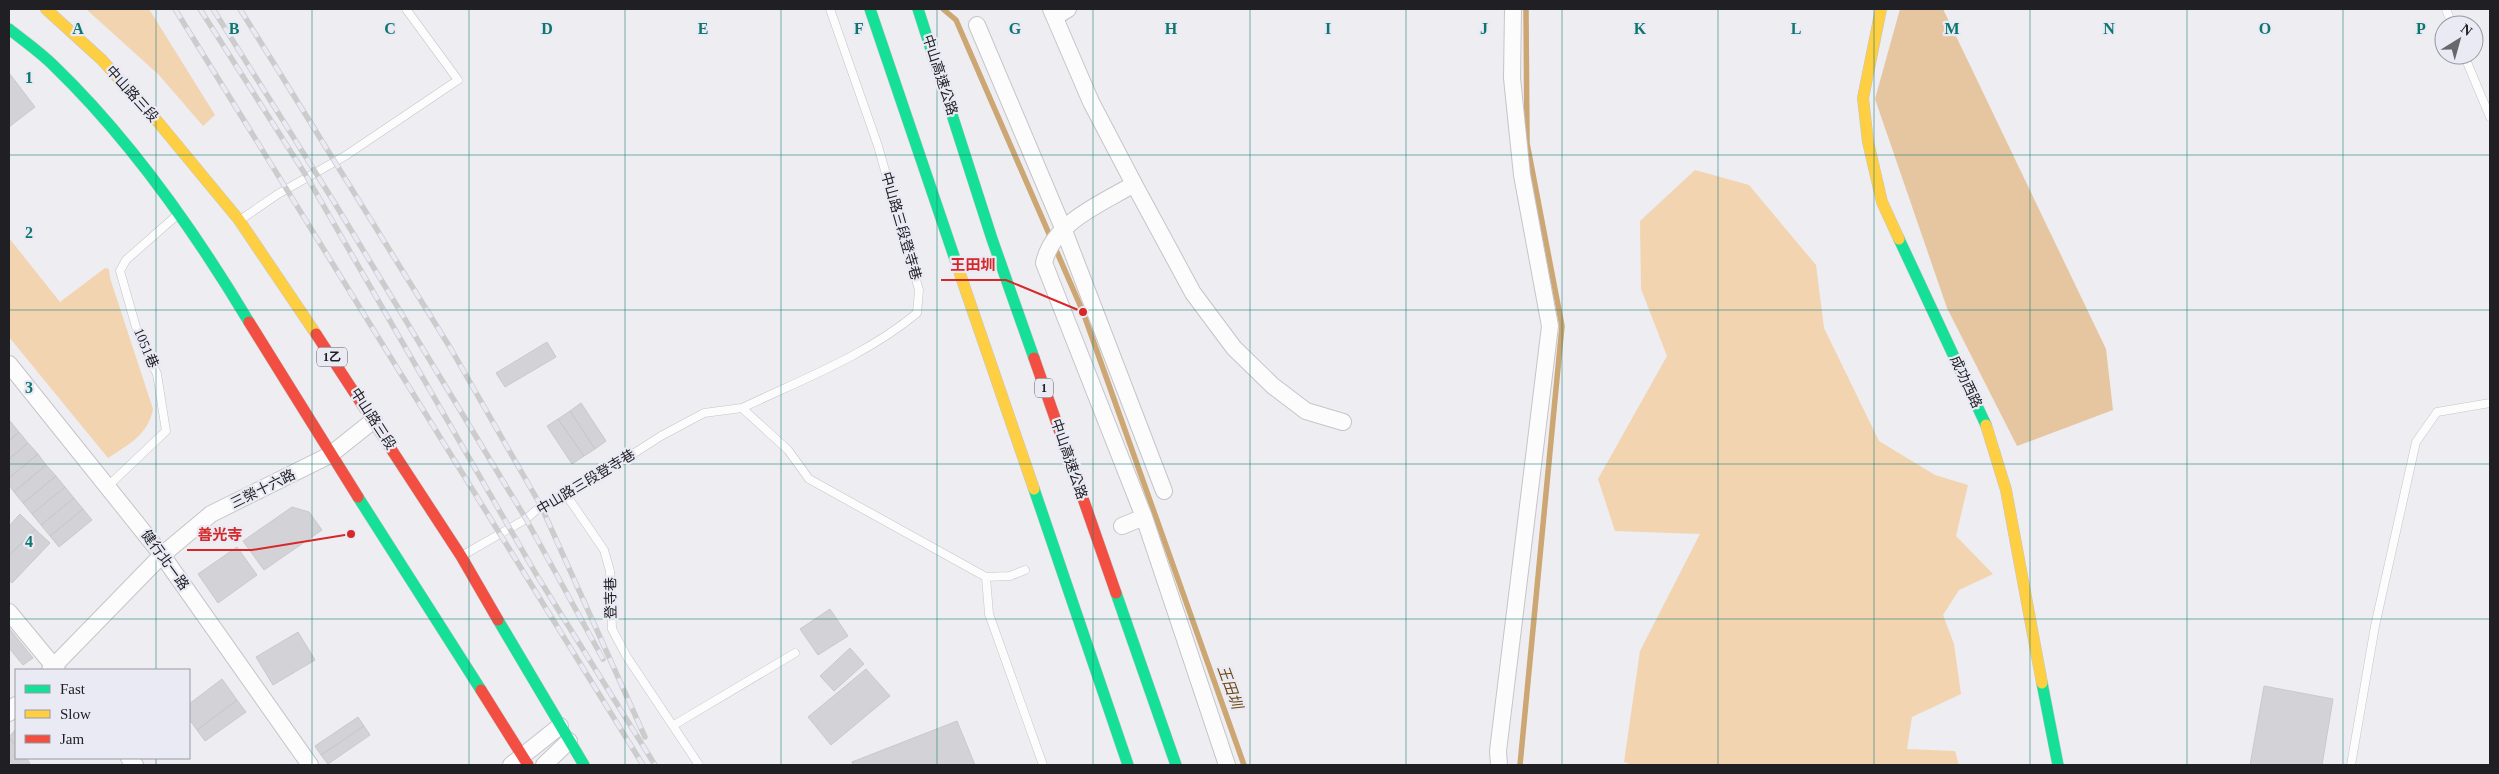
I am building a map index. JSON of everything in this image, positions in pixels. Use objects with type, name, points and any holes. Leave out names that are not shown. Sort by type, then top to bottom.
[{"type":"main road","name":"中山路三段","points":[[46,9],[107,66],[158,122],[239,220],[374,420],[461,556],[584,765]]},
{"type":"main road","points":[[870,9],[1128,765]]},
{"type":"main road","name":"中山高速公路","points":[[918,9],[992,239],[1176,765]]},
{"type":"main road","name":"成功西路","points":[[1881,9],[1863,98],[1868,142],[1882,202],[1990,436],[2006,490],[2058,765]]},
{"type":"main road","points":[[9,28],[53,65],[110,126],[179,213],[222,276],[330,455],[411,577],[520,762]]},
{"type":"street","points":[[1499,765],[1500,741],[1550,326],[1522,175],[1512,78],[1513,9]]},
{"type":"street","points":[[1058,12],[1091,102],[1193,293],[1234,348],[1273,386],[1306,411],[1343,422]]},
{"type":"street","points":[[977,25],[1063,228],[1164,491]]},
{"type":"street","points":[[1134,184],[1063,228],[1047,249],[1044,263],[1144,517],[1227,765]]},
{"type":"street","name":"健行北一路","points":[[9,364],[162,555],[310,765]]},
{"type":"street","name":"三榮十六路","points":[[53,669],[162,555],[211,514],[330,455],[374,420]]},
{"type":"street","points":[[1122,526],[1144,517]]},
{"type":"street","points":[[9,612],[53,669]]},
{"type":"street","points":[[520,762],[560,726]]},
{"type":"street","points":[[544,765],[569,741]]},
{"type":"lane","points":[[239,220],[278,194],[346,156],[458,80],[406,9]]},
{"type":"lane","name":"中山路三段登寺巷","points":[[461,556],[526,519],[541,506],[567,496],[660,436],[704,413],[742,408],[821,371],[896,330],[917,313],[919,290],[878,146],[830,9]]},
{"type":"lane","points":[[2468,65],[2490,117]]},
{"type":"lane","name":"1051巷","points":[[108,486],[166,431],[157,374],[138,334],[120,271],[126,260],[179,213]]},
{"type":"lane","points":[[2351,765],[2375,626],[2416,442],[2437,412],[2490,403]]},
{"type":"lane","points":[[742,408],[788,450],[809,479],[986,577],[1010,576],[1025,570]]},
{"type":"lane","name":"登寺巷","points":[[567,496],[604,550],[610,571],[612,629],[628,657],[674,724],[699,765]]},
{"type":"lane","points":[[986,577],[989,614],[1043,765]]},
{"type":"lane","points":[[674,724],[795,653]]},
{"type":"shaded area","points":[[86,9],[149,9],[215,115],[203,126],[159,75]]},
{"type":"shaded area","points":[[1900,9],[1943,9],[2106,349],[2113,410],[2017,446],[1947,308],[1875,99]]},
{"type":"shaded area","points":[[1695,170],[1749,185],[1816,265],[1824,328],[1879,441],[1935,475],[1968,485],[1956,536],[1993,574],[1959,590],[1943,615],[1954,644],[1961,694],[1912,717],[1907,749],[1955,751],[1959,765],[1633,765],[1624,762],[1640,651],[1700,534],[1615,531],[1598,479],[1667,356],[1641,289],[1640,221]]},
{"type":"shaded area","points":[[9,238],[60,302],[105,268],[109,269],[110,278],[153,409],[147,426],[142,432],[108,458],[9,337]]},
{"type":"building","points":[[9,73],[35,107],[9,127]]},
{"type":"building","points":[[547,342],[556,357],[505,387],[496,373]]},
{"type":"building","points":[[581,403],[606,441],[595,449],[570,411]]},
{"type":"building","points":[[570,411],[595,449],[584,456],[558,419]]},
{"type":"building","points":[[558,419],[584,456],[572,464],[547,426]]},
{"type":"building","points":[[9,422],[19,432],[9,441]]},
{"type":"building","points":[[19,432],[28,443],[9,459],[9,441]]},
{"type":"building","points":[[28,443],[38,454],[9,478],[9,459]]},
{"type":"building","points":[[38,454],[46,465],[14,492],[9,485],[9,478]]},
{"type":"building","points":[[46,465],[56,476],[23,503],[14,492]]},
{"type":"building","points":[[56,476],[65,487],[32,514],[23,503]]},
{"type":"building","points":[[65,487],[74,498],[41,525],[32,514]]},
{"type":"building","points":[[74,498],[83,509],[50,536],[41,525]]},
{"type":"building","points":[[292,507],[309,512],[322,530],[264,570],[243,541]]},
{"type":"building","points":[[83,509],[92,520],[59,547],[50,536]]},
{"type":"building","points":[[20,514],[35,529],[9,556],[9,526]]},
{"type":"building","points":[[35,529],[50,543],[12,583],[9,580],[9,556]]},
{"type":"building","points":[[237,547],[257,575],[218,603],[198,574]]},
{"type":"building","points":[[830,609],[848,636],[818,655],[800,629]]},
{"type":"building","points":[[9,628],[33,658],[23,665],[9,648]]},
{"type":"building","points":[[298,632],[315,660],[273,685],[256,657]]},
{"type":"building","points":[[850,648],[864,664],[834,691],[820,676]]},
{"type":"building","points":[[866,669],[890,696],[831,745],[808,717]]},
{"type":"building","points":[[222,679],[237,700],[197,730],[190,720],[190,703]]},
{"type":"building","points":[[2264,686],[2333,699],[2322,765],[2250,765]]},
{"type":"building","points":[[237,700],[246,712],[205,741],[197,730]]},
{"type":"building","points":[[358,717],[364,726],[321,755],[315,746]]},
{"type":"building","points":[[957,721],[975,765],[853,765],[852,762]]},
{"type":"building","points":[[364,726],[370,735],[328,764],[321,755]]},
{"type":"building","points":[[15,730],[15,745],[9,737]]},
{"type":"building","points":[[9,737],[15,745],[15,759],[27,759],[30,763],[28,765],[13,765],[9,760]]},
{"type":"waterway","name":"王田圳","points":[[943,9],[956,20],[1083,312],[1244,765]]},
{"type":"waterway","points":[[1520,765],[1562,326],[1527,143],[1526,9]]},
{"type":"railway","points":[[175,9],[643,765]]},
{"type":"railway","points":[[200,9],[307,177],[536,574],[655,765]]},
{"type":"railway","points":[[213,9],[334,202],[526,519],[603,659]]},
{"type":"railway","points":[[240,9],[451,349],[541,506],[645,737]]},
{"type":"traffic: fast","points":[[870,9],[958,268]]},
{"type":"traffic: fast","points":[[918,9],[992,239],[1034,358]]},
{"type":"traffic: fast","points":[[9,29],[53,65],[82,94],[135,155],[183,220],[249,322]]},
{"type":"traffic: fast","points":[[1899,239],[1986,425]]},
{"type":"traffic: fast","points":[[1034,489],[1128,765]]},
{"type":"traffic: fast","points":[[358,497],[481,690]]},
{"type":"traffic: fast","points":[[1116,593],[1176,765]]},
{"type":"traffic: fast","points":[[498,620],[584,765]]},
{"type":"traffic: fast","points":[[2042,683],[2058,765]]},
{"type":"traffic: slow","points":[[46,9],[102,60],[158,122],[239,220],[316,334]]},
{"type":"traffic: slow","points":[[1881,9],[1863,98],[1868,142],[1882,202],[1899,239]]},
{"type":"traffic: slow","points":[[958,268],[1034,489]]},
{"type":"traffic: slow","points":[[1986,425],[2006,490],[2042,683]]},
{"type":"traffic: jam","points":[[249,322],[358,497]]},
{"type":"traffic: jam","points":[[316,334],[461,556],[498,620]]},
{"type":"traffic: jam","points":[[1034,358],[1116,593]]},
{"type":"traffic: jam","points":[[481,690],[528,765]]},
{"type":"place","name":"王田圳","points":[[1083,312]]},
{"type":"place","name":"善光寺","points":[[351,534]]}]
